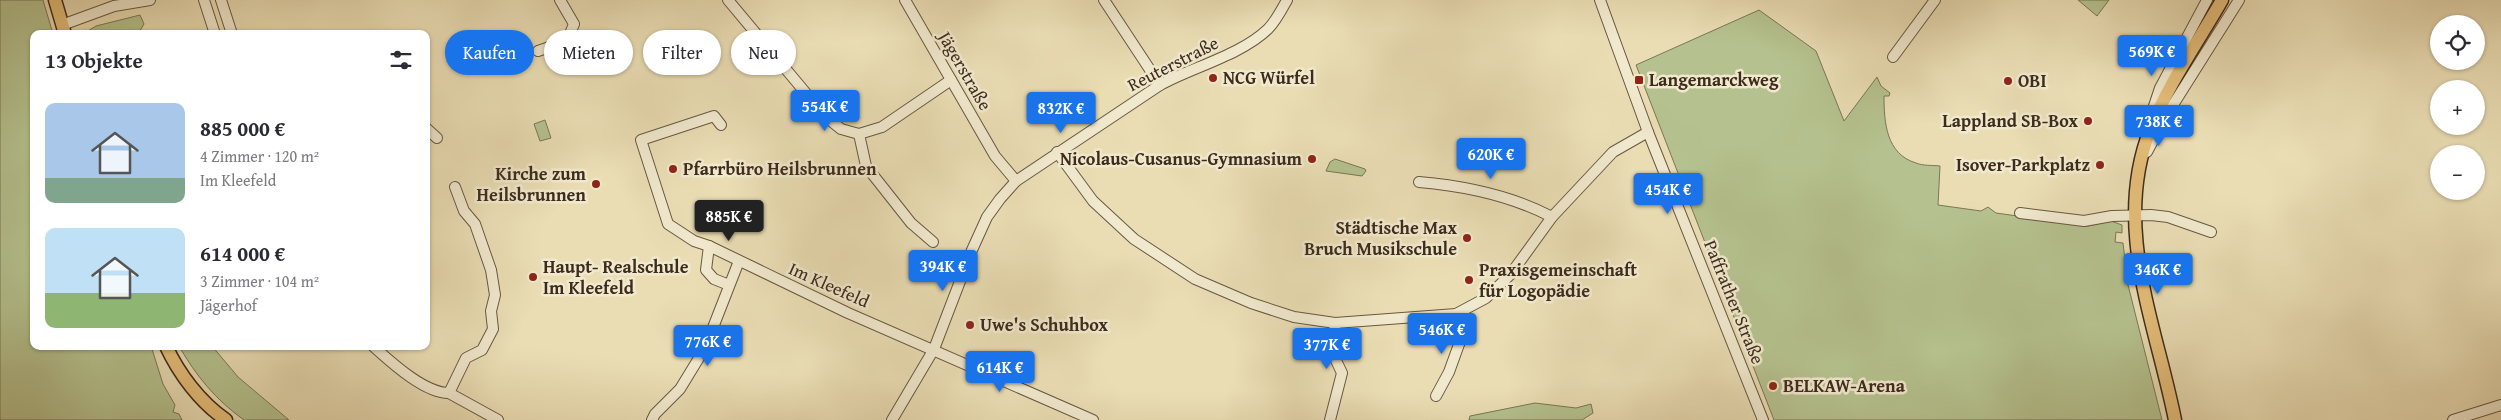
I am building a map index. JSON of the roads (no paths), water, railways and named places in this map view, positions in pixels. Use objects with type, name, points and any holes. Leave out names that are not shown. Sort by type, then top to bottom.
[{"type":"main road","points":[[55,0],[64,29]]},
{"type":"main road","points":[[2175,420],[2142,283],[2135,215],[2138,168],[2156,116],[2222,0]]},
{"type":"main road","points":[[168,350],[177,368],[200,397],[226,420]]},
{"type":"street","points":[[64,29],[114,6],[150,0]]},
{"type":"street","points":[[204,0],[214,30]]},
{"type":"street","points":[[221,0],[231,30]]},
{"type":"street","points":[[538,51],[567,41],[574,24],[560,0]]},
{"type":"street","points":[[728,0],[825,116],[842,129],[859,134],[882,127],[951,80]]},
{"type":"street","name":"Jägerstraße","points":[[905,0],[995,156],[1016,181]]},
{"type":"street","points":[[1104,0],[1160,85]]},
{"type":"street","name":"Reuterstraße","points":[[892,420],[934,349],[987,217],[1016,181],[1160,85],[1182,73],[1245,46],[1260,36],[1270,28],[1287,0]]},
{"type":"street","name":"Paffrather Straße","points":[[1600,0],[1648,132],[1763,420]]},
{"type":"street","points":[[1893,57],[1935,0]]},
{"type":"street","points":[[2138,168],[2150,114],[2160,88],[2207,0]]},
{"type":"street","points":[[2138,168],[2166,116],[2239,0]]},
{"type":"street","name":"Im Kleefeld","points":[[721,125],[714,116],[641,140],[668,224],[694,241],[709,246],[848,313],[1093,420]]},
{"type":"street","points":[[430,132],[437,138]]},
{"type":"street","points":[[1057,152],[1093,201],[1134,239],[1195,279],[1251,303],[1294,317],[1335,323],[1456,314],[1486,298],[1510,275],[1552,217],[1613,152],[1648,132]]},
{"type":"street","points":[[859,134],[866,166],[911,223],[933,242]]},
{"type":"street","points":[[1419,182],[1500,194],[1527,204],[1552,217]]},
{"type":"street","points":[[449,393],[466,358],[482,350],[493,330],[491,311],[496,295],[491,270],[475,224],[464,211],[455,188]]},
{"type":"street","points":[[2020,213],[2084,221],[2112,216],[2168,217],[2211,232]]},
{"type":"street","points":[[709,246],[706,270],[714,279],[729,285]]},
{"type":"street","points":[[652,420],[654,414],[680,389],[705,348],[739,261]]},
{"type":"street","points":[[1436,396],[1462,336],[1456,314]]},
{"type":"street","points":[[1330,420],[1342,373],[1333,354],[1335,323]]},
{"type":"street","points":[[378,350],[425,386],[440,393],[449,393],[498,420]]},
{"type":"street","points":[[2453,420],[2501,404]]},
{"type":"place","name":"NCG Würfel","points":[[1213,78]]},
{"type":"place","name":"Langemarckweg","points":[[1639,80]]},
{"type":"place","name":"OBI","points":[[2008,81]]},
{"type":"place","name":"Lappland SB-Box","points":[[2088,121]]},
{"type":"place","name":"Nicolaus-Cusanus-Gymnasium","points":[[1312,159]]},
{"type":"place","name":"Isover-Parkplatz","points":[[2100,165]]},
{"type":"place","name":"Pfarrbüro Heilsbrunnen","points":[[673,169]]},
{"type":"place","name":"Kirche zum Heilsbrunnen","points":[[596,184]]},
{"type":"place","name":"Städtische Max Bruch Musikschule","points":[[1467,238]]},
{"type":"place","name":"Haupt- Realschule Im Kleefeld","points":[[533,277]]},
{"type":"place","name":"Praxisgemeinschaft für Logopädie","points":[[1469,280]]},
{"type":"place","name":"Uwe's Schuhbox","points":[[970,325]]},
{"type":"place","name":"BELKAW-Arena","points":[[1773,386]]}]
